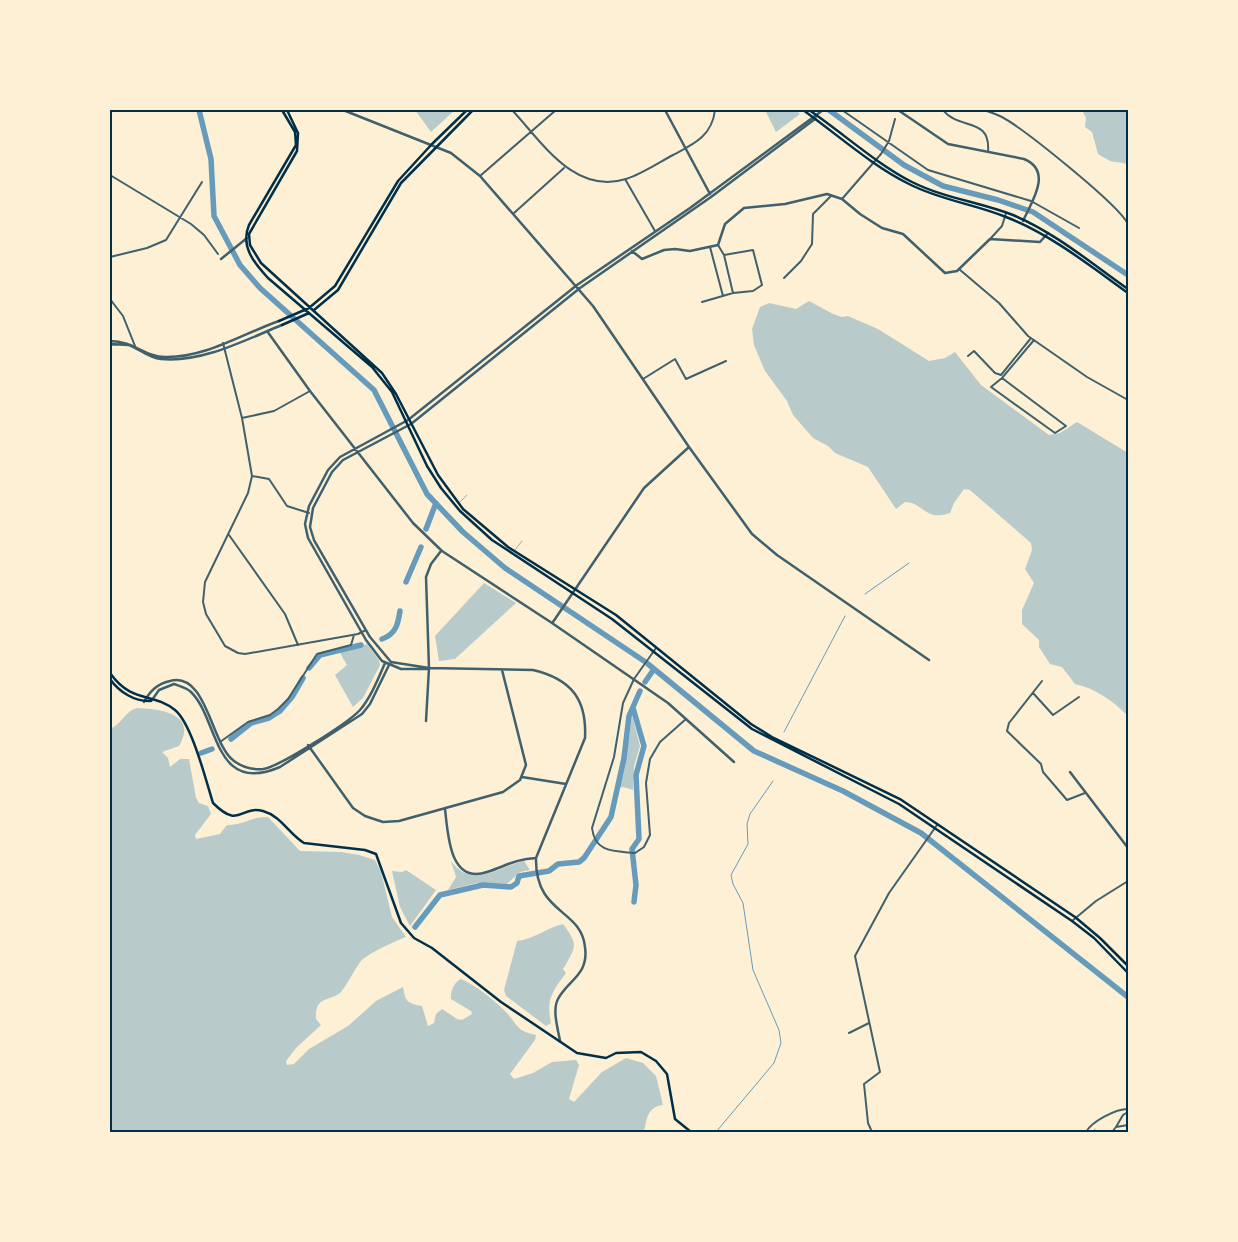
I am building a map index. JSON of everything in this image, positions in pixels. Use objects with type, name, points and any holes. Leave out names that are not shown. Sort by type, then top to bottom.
[{"type":"main road","points":[[282,110],[295,132],[296,145],[249,225],[248,250],[260,270],[308,309],[314,311],[382,373],[396,394],[407,421]]},
{"type":"main road","points":[[247,238],[297,151],[298,134],[287,110]]},
{"type":"main road","points":[[279,321],[308,309],[335,286],[398,181],[467,110]]},
{"type":"main road","points":[[282,325],[314,311],[338,290],[402,183],[473,110]]},
{"type":"main road","points":[[803,110],[875,161],[910,181],[933,191],[1005,214],[1023,222],[1047,235],[1128,289]]},
{"type":"main road","points":[[809,110],[875,161]]},
{"type":"main road","points":[[1047,235],[1128,293]]},
{"type":"main road","points":[[247,238],[252,250],[261,263],[310,313],[380,374],[407,421],[427,466],[446,495],[460,511],[492,540],[616,615],[765,733],[900,800],[1072,921],[1094,938],[1128,973]]},
{"type":"main road","points":[[409,425],[444,486],[458,503],[488,532],[513,552],[570,594],[612,619],[752,729],[881,794],[936,826],[1075,917],[1100,938],[1128,966]]},
{"type":"main road","points":[[110,674],[121,687],[174,709],[184,720],[213,803],[220,810],[228,816],[241,816],[257,810],[264,811],[277,817],[295,838],[304,843],[365,850],[376,854],[401,923],[414,938],[432,948],[501,1002],[578,1054],[606,1058],[616,1053],[641,1052],[656,1061],[667,1074],[675,1119],[691,1132]]},
{"type":"main road","points":[[110,680],[122,692],[144,702],[151,701]]},
{"type":"street","points":[[343,110],[437,146],[460,158],[480,176],[578,287],[689,447],[762,544],[929,660]]},
{"type":"street","points":[[512,110],[564,168],[590,180],[625,179],[686,149],[700,140],[710,130],[715,110]]},
{"type":"street","points":[[480,176],[556,110]]},
{"type":"street","points":[[665,110],[710,194]]},
{"type":"street","points":[[429,668],[410,670],[389,666],[385,663],[362,633],[308,538],[305,524],[307,513],[328,470],[340,457],[407,421],[578,287],[710,194],[822,110]]},
{"type":"street","points":[[842,110],[928,170],[1032,201],[1079,228]]},
{"type":"street","points":[[898,110],[948,144],[1024,159],[1034,165],[1038,170],[1040,183],[1023,222]]},
{"type":"street","points":[[943,110],[947,116],[983,130],[989,141],[988,152]]},
{"type":"street","points":[[984,110],[1001,116],[1045,150],[1114,206],[1128,224]]},
{"type":"street","points":[[560,1041],[556,1012],[557,1000],[580,975],[585,961],[586,948],[583,937],[577,927],[547,899],[536,877],[536,858],[585,738],[586,723],[576,694],[559,678],[533,670],[429,668],[391,662],[366,630],[314,540],[310,527],[311,514],[337,465],[357,452],[409,425],[578,287],[712,197],[815,119],[816,115]]},
{"type":"street","points":[[842,199],[881,154],[888,142],[895,119]]},
{"type":"street","points":[[514,213],[564,168]]},
{"type":"street","points":[[110,175],[204,235],[218,254]]},
{"type":"street","points":[[625,179],[655,231]]},
{"type":"street","points":[[110,257],[147,248],[166,240],[202,182]]},
{"type":"street","points":[[732,294],[724,255],[718,245],[725,224],[744,208],[785,204],[818,195],[832,195],[842,199],[871,222],[903,234],[945,273],[952,273],[959,268],[990,239],[1002,226],[1005,214]]},
{"type":"street","points":[[784,278],[801,261],[812,244],[813,214],[832,195]]},
{"type":"street","points":[[990,239],[1040,242],[1047,235]]},
{"type":"street","points":[[221,259],[247,238]]},
{"type":"street","points":[[632,251],[642,259],[664,250],[690,251],[718,245]]},
{"type":"street","points":[[710,247],[722,296]]},
{"type":"street","points":[[702,302],[722,296],[753,291],[762,285],[754,251],[739,251],[724,255]]},
{"type":"street","points":[[959,268],[999,303],[1031,338],[1087,377],[1128,400]]},
{"type":"street","points":[[110,299],[123,316],[135,347],[158,359],[174,360],[189,358],[225,347],[282,325]]},
{"type":"street","points":[[110,343],[135,347],[163,357],[188,356],[279,321]]},
{"type":"street","points":[[267,331],[310,391],[413,523],[442,551],[634,679],[686,720],[734,762]]},
{"type":"street","points":[[968,356],[974,351],[995,373],[1001,375],[1031,338]]},
{"type":"street","points":[[1002,378],[1066,426],[1055,433],[1019,409],[991,387],[1002,378],[1034,340]]},
{"type":"street","points":[[223,343],[242,418],[252,476],[248,493],[205,582],[203,592],[206,614],[221,639],[231,650],[245,654],[354,635],[366,630]]},
{"type":"street","points":[[643,379],[675,360],[686,379],[726,361]]},
{"type":"street","points":[[242,418],[274,411],[310,391]]},
{"type":"street","points":[[552,623],[574,588],[644,488],[689,447]]},
{"type":"street","points":[[252,476],[269,479],[288,506],[311,514]]},
{"type":"street","points":[[228,535],[282,609],[298,646]]},
{"type":"street","points":[[426,720],[429,668],[426,577],[432,564],[442,551]]},
{"type":"street","points":[[220,742],[248,722],[270,716],[295,688],[316,654],[351,646],[354,635]]},
{"type":"street","points":[[656,648],[652,651],[634,679],[623,703],[614,757],[592,828],[593,837],[601,847],[620,852],[635,853],[644,847],[650,835],[646,783],[650,759],[660,742],[686,720]]},
{"type":"street","points":[[144,702],[150,691],[158,685],[171,680],[182,681],[192,686],[200,697],[220,742],[231,760],[250,769],[261,769],[272,767],[359,711],[366,702],[387,659]]},
{"type":"street","points":[[151,701],[158,690],[174,684],[189,690],[196,698],[221,752],[229,762],[245,772],[268,772],[310,748],[362,714],[370,704],[391,662]]},
{"type":"street","points":[[308,745],[347,801],[365,816],[376,821],[392,822],[503,792],[510,789],[522,777],[526,761],[502,670]]},
{"type":"street","points":[[1042,681],[1009,723],[1007,731],[1041,764],[1043,772],[1067,800],[1085,792]]},
{"type":"street","points":[[1033,693],[1053,715],[1079,696]]},
{"type":"street","points":[[1070,772],[1128,848]]},
{"type":"street","points":[[522,777],[566,784]]},
{"type":"street","points":[[444,809],[451,852],[457,864],[464,871],[475,874],[485,873],[514,860],[536,858]]},
{"type":"street","points":[[872,1132],[868,1123],[864,1084],[880,1072],[880,1067],[855,956],[889,893],[936,826]]},
{"type":"street","points":[[1072,921],[1128,880]]},
{"type":"street","points":[[849,1033],[869,1023]]},
{"type":"street","points":[[1112,1132],[1123,1115],[1128,1111]]},
{"type":"street","points":[[1086,1132],[1092,1124],[1113,1113],[1128,1111]]},
{"type":"street","points":[[1116,1127],[1128,1125]]},
{"type":"lane","points":[[458,503],[467,495]]},
{"type":"lane","points":[[513,552],[522,541]]},
{"type":"shaded area","points":[[415,110],[455,110],[431,132]]},
{"type":"shaded area","points":[[765,110],[796,110],[800,114],[776,132]]},
{"type":"shaded area","points":[[1082,110],[1128,110],[1128,164],[1110,161],[1098,154],[1092,132],[1085,127],[1086,118]]},
{"type":"shaded area","points":[[809,301],[833,314],[842,317],[848,316],[878,329],[929,361],[945,358],[955,352],[981,385],[1049,435],[1060,433],[1077,422],[1128,453],[1128,716],[1103,696],[1075,684],[1062,667],[1050,664],[1039,647],[1039,640],[1022,624],[1022,610],[1034,583],[1025,569],[1032,550],[1031,543],[970,490],[964,489],[954,503],[950,513],[935,515],[916,505],[905,502],[896,509],[868,467],[835,453],[828,446],[813,438],[793,415],[787,401],[765,371],[754,345],[752,329],[760,307],[769,303],[796,309]]},
{"type":"shaded area","points":[[484,583],[516,603],[455,659],[439,661],[435,636]]},
{"type":"shaded area","points":[[367,644],[379,660],[380,665],[363,698],[353,707],[335,675],[347,665],[340,653]]},
{"type":"shaded area","points":[[137,708],[156,710],[174,715],[184,726],[184,735],[179,746],[162,752],[168,758],[170,767],[180,759],[189,759],[196,798],[199,803],[208,806],[211,814],[195,835],[196,839],[220,834],[227,825],[268,817],[300,851],[341,852],[359,855],[375,860],[381,872],[392,917],[406,937],[370,954],[361,961],[340,993],[320,1003],[316,1012],[316,1019],[321,1025],[296,1048],[286,1061],[287,1065],[294,1064],[309,1049],[348,1026],[376,1001],[403,987],[410,1003],[422,1006],[428,1026],[434,1023],[436,1014],[442,1009],[457,1019],[462,1020],[472,1014],[471,1011],[451,999],[454,985],[461,979],[491,998],[518,1027],[525,1032],[536,1035],[535,1040],[510,1074],[514,1079],[533,1073],[552,1062],[576,1060],[579,1065],[569,1099],[574,1102],[602,1072],[626,1058],[643,1063],[656,1076],[663,1105],[651,1111],[647,1118],[644,1132],[110,1132],[110,729],[118,724],[129,712]]},
{"type":"shaded area","points":[[632,715],[640,746],[634,766],[633,790],[623,787],[619,788],[627,754]]},
{"type":"shaded area","points":[[451,861],[459,870],[467,874],[485,874],[524,861],[530,870],[520,872],[507,884],[477,883],[448,890],[456,877]]},
{"type":"shaded area","points":[[406,870],[436,890],[410,926],[400,907],[392,871],[402,872]]},
{"type":"shaded area","points":[[563,924],[572,937],[574,946],[571,956],[563,969],[566,973],[551,996],[549,1008],[551,1023],[546,1026],[506,996],[504,990],[517,941]]},
{"type":"waterway","points":[[199,110],[211,159],[214,216],[240,265],[260,288],[374,390],[427,494],[463,532],[505,568],[644,661]]},
{"type":"waterway","points":[[829,110],[904,165],[943,186],[998,200],[1033,212],[1128,275]]},
{"type":"waterway","points":[[426,529],[436,503]]},
{"type":"waterway","points":[[406,582],[421,547]]},
{"type":"waterway","points":[[865,594],[909,563]]},
{"type":"waterway","points":[[382,639],[387,637],[396,628],[400,611]]},
{"type":"waterway","points":[[784,732],[845,616]]},
{"type":"waterway","points":[[309,668],[320,655],[361,645]]},
{"type":"waterway","points":[[648,664],[754,751],[843,791],[921,833],[1128,997]]},
{"type":"waterway","points":[[645,682],[654,669]]},
{"type":"waterway","points":[[231,739],[251,723],[269,718],[280,711],[292,697],[303,678]]},
{"type":"waterway","points":[[415,927],[440,895],[483,885],[511,887],[517,883],[519,876],[549,871],[558,864],[579,862],[584,858],[611,817],[624,758],[629,716],[640,691]]},
{"type":"waterway","points":[[633,708],[644,746],[636,775],[639,839],[632,849],[636,885],[634,902]]},
{"type":"waterway","points":[[201,753],[212,749]]},
{"type":"waterway","points":[[716,1132],[774,1063],[781,1043],[779,1030],[753,970],[743,903],[733,884],[731,875],[748,844],[747,824],[750,814],[773,781]]}]
